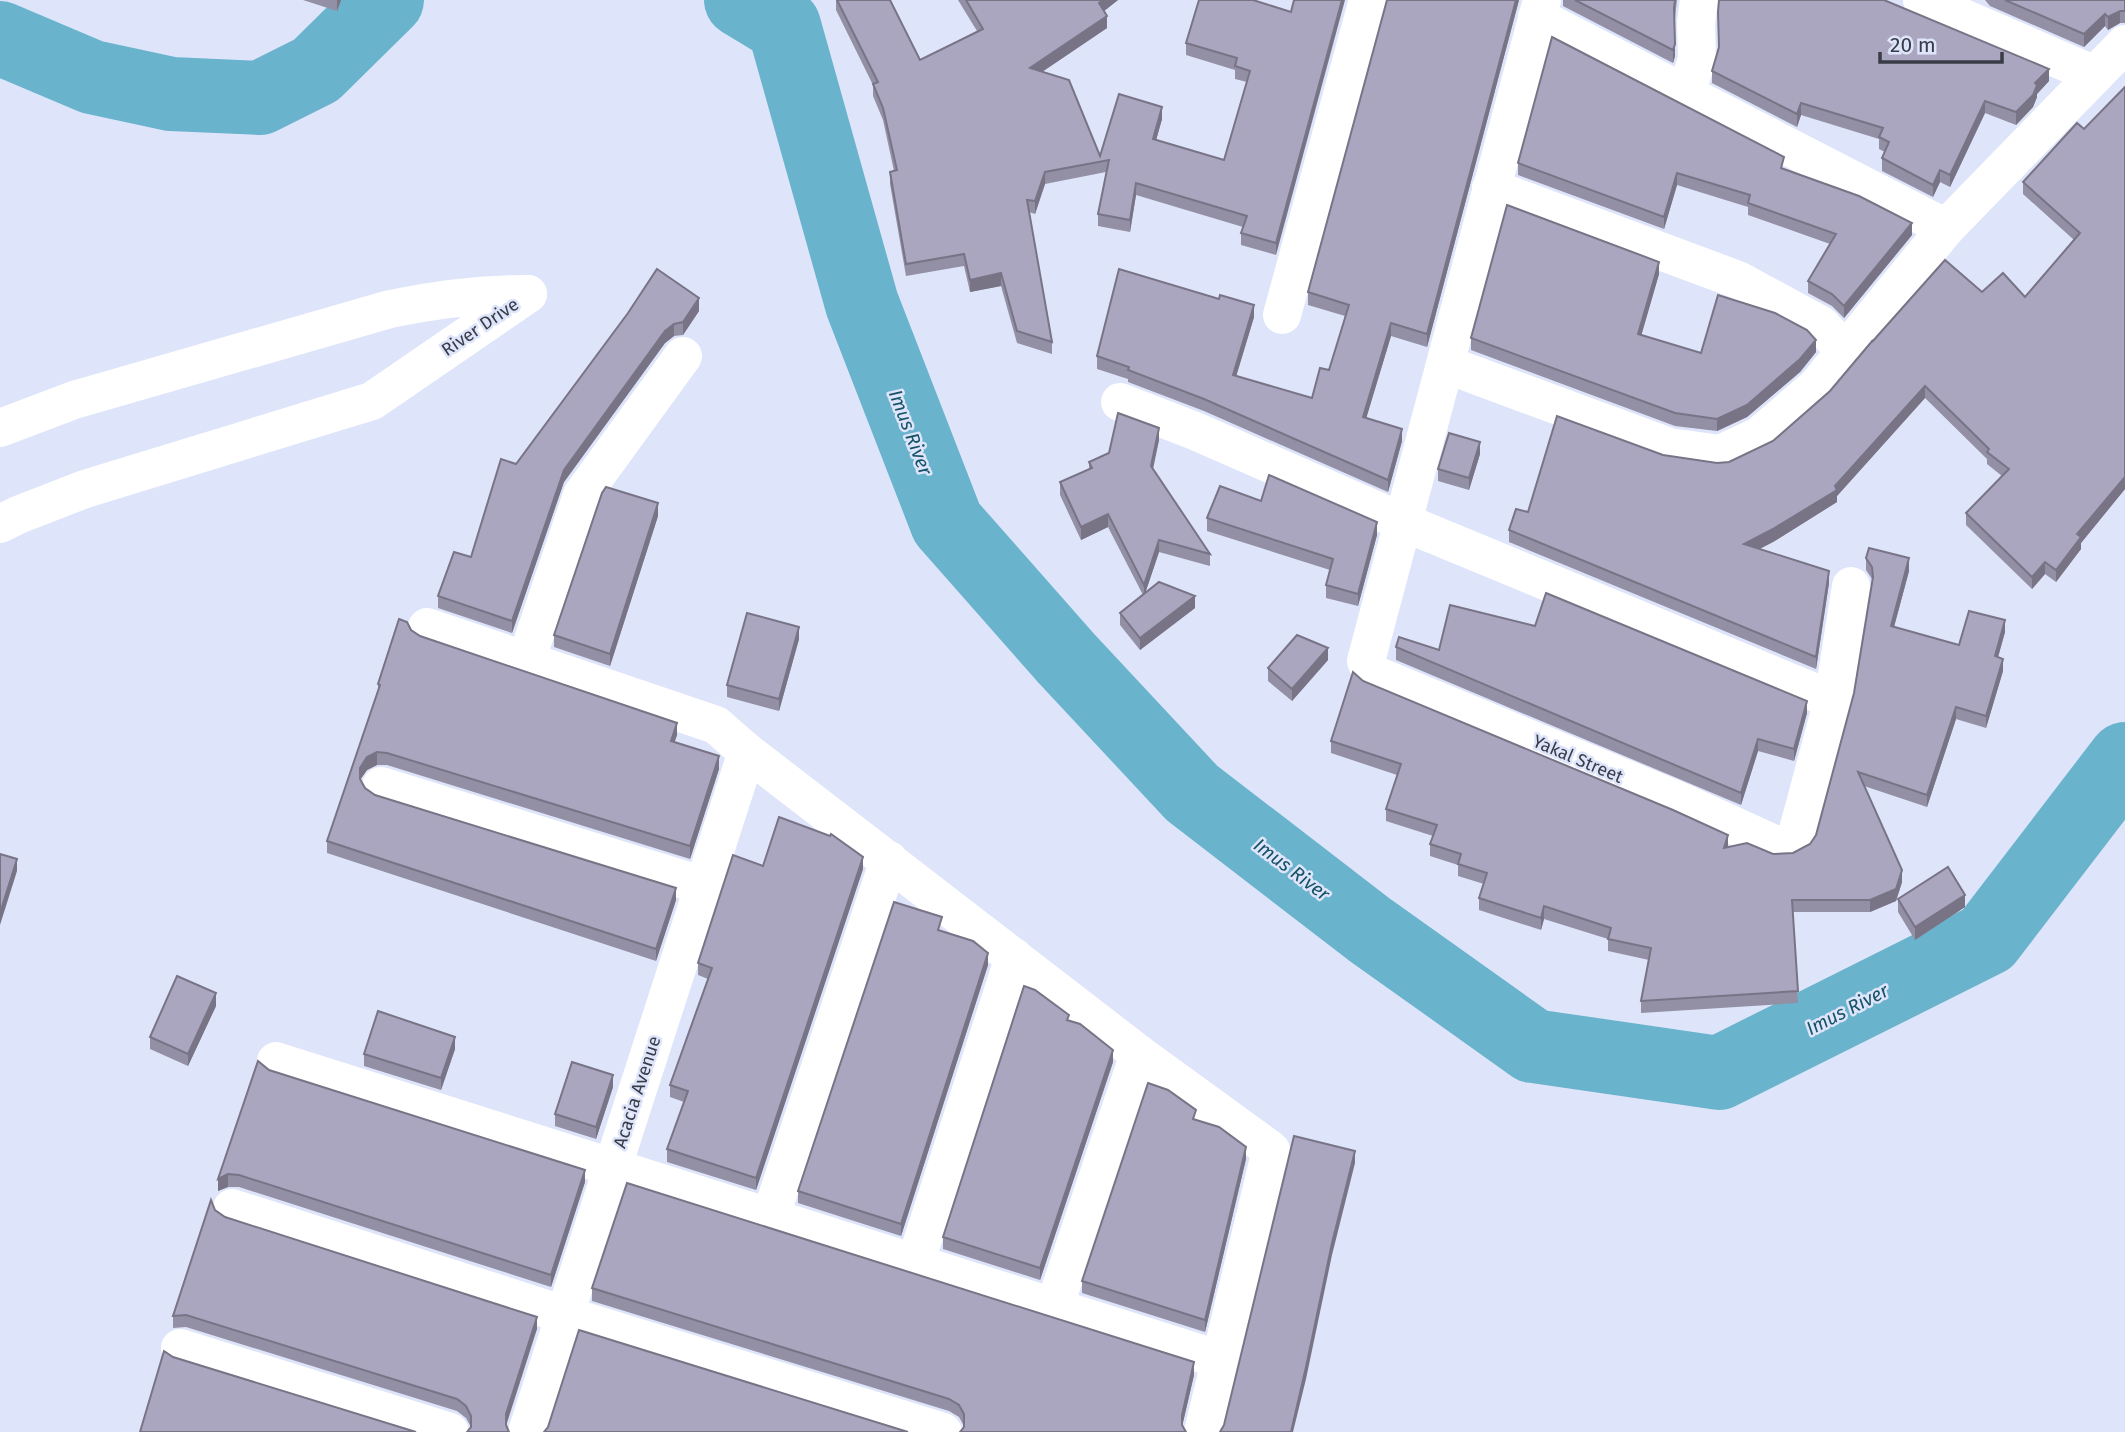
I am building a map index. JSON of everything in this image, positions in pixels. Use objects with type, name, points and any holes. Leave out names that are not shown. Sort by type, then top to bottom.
[{"type":"street","points":[[1282,315],[1368,0]]},
{"type":"street","points":[[1686,94],[1697,59],[1696,23],[1699,0]]},
{"type":"street","points":[[1922,0],[2095,75]]},
{"type":"street","points":[[1403,522],[1539,8],[1686,94],[1947,228]]},
{"type":"street","points":[[1445,364],[1671,447],[1720,454],[1759,436],[1816,387],[1947,228],[2125,44]]},
{"type":"street","points":[[1491,188],[1738,280],[1821,325],[1846,352]]},
{"type":"street","name":"River Drive","points":[[0,428],[74,400],[390,309],[437,299],[482,294],[528,294],[372,401],[85,489],[0,524]]},
{"type":"street","points":[[526,661],[582,495],[683,356]]},
{"type":"street","points":[[1120,402],[1195,430],[1403,522],[1833,700],[1851,586]]},
{"type":"street","name":"Yakal Street","points":[[1403,522],[1366,662],[1371,673],[1774,844],[1795,841],[1833,700]]},
{"type":"street","points":[[427,627],[716,725],[747,752],[1139,1054],[1271,1150],[1203,1432]]},
{"type":"street","name":"Acacia Avenue","points":[[527,1432],[747,752]]},
{"type":"street","points":[[381,786],[704,886]]},
{"type":"street","points":[[770,1218],[889,860]]},
{"type":"street","points":[[915,1264],[1014,957]]},
{"type":"street","points":[[1054,1308],[1139,1054]]},
{"type":"street","points":[[276,1061],[1221,1360]]},
{"type":"street","points":[[232,1208],[943,1432]]},
{"type":"street","points":[[180,1348],[450,1432]]},
{"type":"building","points":[[837,0],[890,0],[920,60],[983,29],[966,0],[1103,0],[1099,3],[1107,16],[1030,68],[1069,80],[1100,156],[1119,94],[1162,107],[1153,139],[1224,160],[1250,71],[1235,66],[1237,58],[1186,43],[1199,0],[1253,0],[1291,12],[1294,0],[1342,0],[1276,243],[1241,233],[1247,216],[1136,183],[1130,220],[1098,214],[1109,160],[1045,172],[1035,201],[1027,200],[1052,342],[1017,331],[1001,273],[970,280],[964,254],[906,264],[890,172],[897,170],[883,108],[873,84],[878,82]]},
{"type":"building","points":[[1387,0],[1516,0],[1427,334],[1391,323],[1363,417],[1402,429],[1388,480],[1204,399],[1128,370],[1129,367],[1097,356],[1119,269],[1219,299],[1220,295],[1254,305],[1233,375],[1312,398],[1320,368],[1329,370],[1349,305],[1308,292]]},
{"type":"building","points":[[1575,0],[1675,0],[1673,50]]},
{"type":"building","points":[[1719,0],[1884,0],[2049,69],[2035,83],[2037,85],[2033,95],[2016,112],[1985,101],[1950,175],[1940,170],[1933,185],[1882,158],[1889,142],[1879,137],[1883,128],[1801,103],[1797,114],[1712,71],[1719,47]]},
{"type":"building","points":[[2005,0],[2125,0],[2125,11],[2108,17],[2105,14],[2084,34]]},
{"type":"building","points":[[1552,37],[1784,157],[1781,168],[1859,196],[1912,223],[1844,306],[1832,294],[1808,281],[1836,234],[1748,203],[1750,195],[1677,173],[1664,217],[1518,163]]},
{"type":"building","points":[[2125,87],[2125,477],[2077,534],[2081,537],[2056,570],[2045,562],[2032,577],[1966,513],[2009,469],[1987,452],[1989,449],[1925,386],[1835,486],[1837,490],[1744,544],[1829,571],[1816,657],[1509,530],[1516,509],[1528,512],[1557,416],[1663,455],[1717,463],[1729,462],[1773,441],[1830,391],[1945,260],[1982,292],[2003,273],[2025,297],[2080,233],[2023,182],[2077,123],[2084,129]]},
{"type":"building","points":[[1507,205],[1659,262],[1638,334],[1701,353],[1718,295],[1775,313],[1807,330],[1816,340],[1800,359],[1747,405],[1717,419],[1675,413],[1471,338]]},
{"type":"building","points":[[657,269],[699,298],[683,322],[674,324],[665,331],[564,470],[512,621],[438,596],[454,552],[471,557],[501,459],[516,464],[628,313]]},
{"type":"building","points":[[1118,413],[1159,428],[1151,466],[1210,554],[1159,540],[1144,585],[1108,514],[1081,527],[1060,482],[1092,468],[1089,462],[1109,453]]},
{"type":"building","points":[[1449,433],[1480,442],[1469,478],[1438,469]]},
{"type":"building","points":[[1269,475],[1377,522],[1358,594],[1326,585],[1333,559],[1207,518],[1220,486],[1261,501]]},
{"type":"building","points":[[606,487],[658,503],[610,654],[554,635]]},
{"type":"building","points":[[1869,548],[1909,558],[1891,626],[1959,645],[1969,611],[2005,620],[1995,656],[2003,659],[1986,716],[1956,707],[1927,795],[1858,772],[1902,870],[1896,889],[1870,900],[1792,900],[1798,991],[1641,1001],[1651,948],[1608,939],[1611,928],[1544,906],[1541,918],[1479,898],[1487,873],[1458,864],[1461,854],[1430,844],[1437,825],[1386,809],[1401,764],[1331,741],[1353,672],[1363,681],[1728,835],[1724,848],[1747,843],[1773,854],[1793,853],[1810,844],[1816,835],[1854,693],[1873,577],[1872,567],[1866,558]]},
{"type":"building","points":[[1159,582],[1195,596],[1140,638],[1120,613]]},
{"type":"building","points":[[1546,593],[1807,701],[1794,749],[1758,739],[1741,793],[1396,647],[1399,637],[1439,650],[1450,605],[1535,626]]},
{"type":"building","points":[[747,613],[799,627],[779,699],[727,685]]},
{"type":"building","points":[[399,619],[407,622],[411,630],[420,636],[677,723],[671,741],[719,756],[690,846],[387,753],[377,752],[367,757],[360,768],[360,779],[365,788],[375,795],[676,888],[656,949],[327,841],[380,685],[378,684]]},
{"type":"building","points":[[1297,635],[1328,648],[1292,689],[1268,668]]},
{"type":"building","points":[[779,817],[830,836],[831,834],[863,857],[756,1178],[667,1149],[688,1091],[670,1085],[712,968],[698,963],[733,855],[763,866]]},
{"type":"building","points":[[0,854],[17,859],[0,913]]},
{"type":"building","points":[[1948,867],[1965,895],[1915,927],[1898,899]]},
{"type":"building","points":[[894,902],[942,917],[938,930],[973,941],[988,953],[901,1224],[798,1191]]},
{"type":"building","points":[[177,976],[216,993],[188,1054],[150,1037]]},
{"type":"building","points":[[1024,986],[1035,990],[1069,1015],[1067,1020],[1080,1024],[1113,1050],[1040,1268],[943,1237]]},
{"type":"building","points":[[378,1011],[455,1037],[441,1078],[364,1054]]},
{"type":"building","points":[[258,1061],[269,1070],[585,1170],[551,1275],[239,1175],[228,1174],[218,1179]]},
{"type":"building","points":[[572,1062],[613,1075],[596,1127],[555,1114]]},
{"type":"building","points":[[1148,1083],[1168,1090],[1196,1110],[1193,1119],[1219,1127],[1246,1147],[1205,1320],[1082,1281]]},
{"type":"building","points":[[1294,1136],[1355,1151],[1291,1432],[1220,1432],[1224,1425]]},
{"type":"building","points":[[627,1183],[1194,1362],[1182,1415],[1182,1425],[1186,1432],[960,1432],[964,1427],[964,1414],[959,1405],[949,1399],[592,1288]]},
{"type":"building","points":[[211,1200],[215,1210],[225,1217],[537,1317],[506,1414],[509,1432],[467,1432],[471,1427],[471,1416],[466,1406],[457,1399],[186,1315],[173,1316]]},
{"type":"building","points":[[579,1330],[908,1432],[544,1432],[548,1427]]},
{"type":"building","points":[[164,1351],[173,1357],[416,1432],[140,1432]]},
{"type":"waterway","points":[[0,38],[92,77],[171,94],[260,98],[316,70],[387,0]]},
{"type":"waterway","name":"Imus River","points":[[741,0],[784,26],[862,304],[947,523],[1066,658],[1192,793],[1370,930],[1533,1046],[1719,1073],[1987,939],[2125,759]]}]
